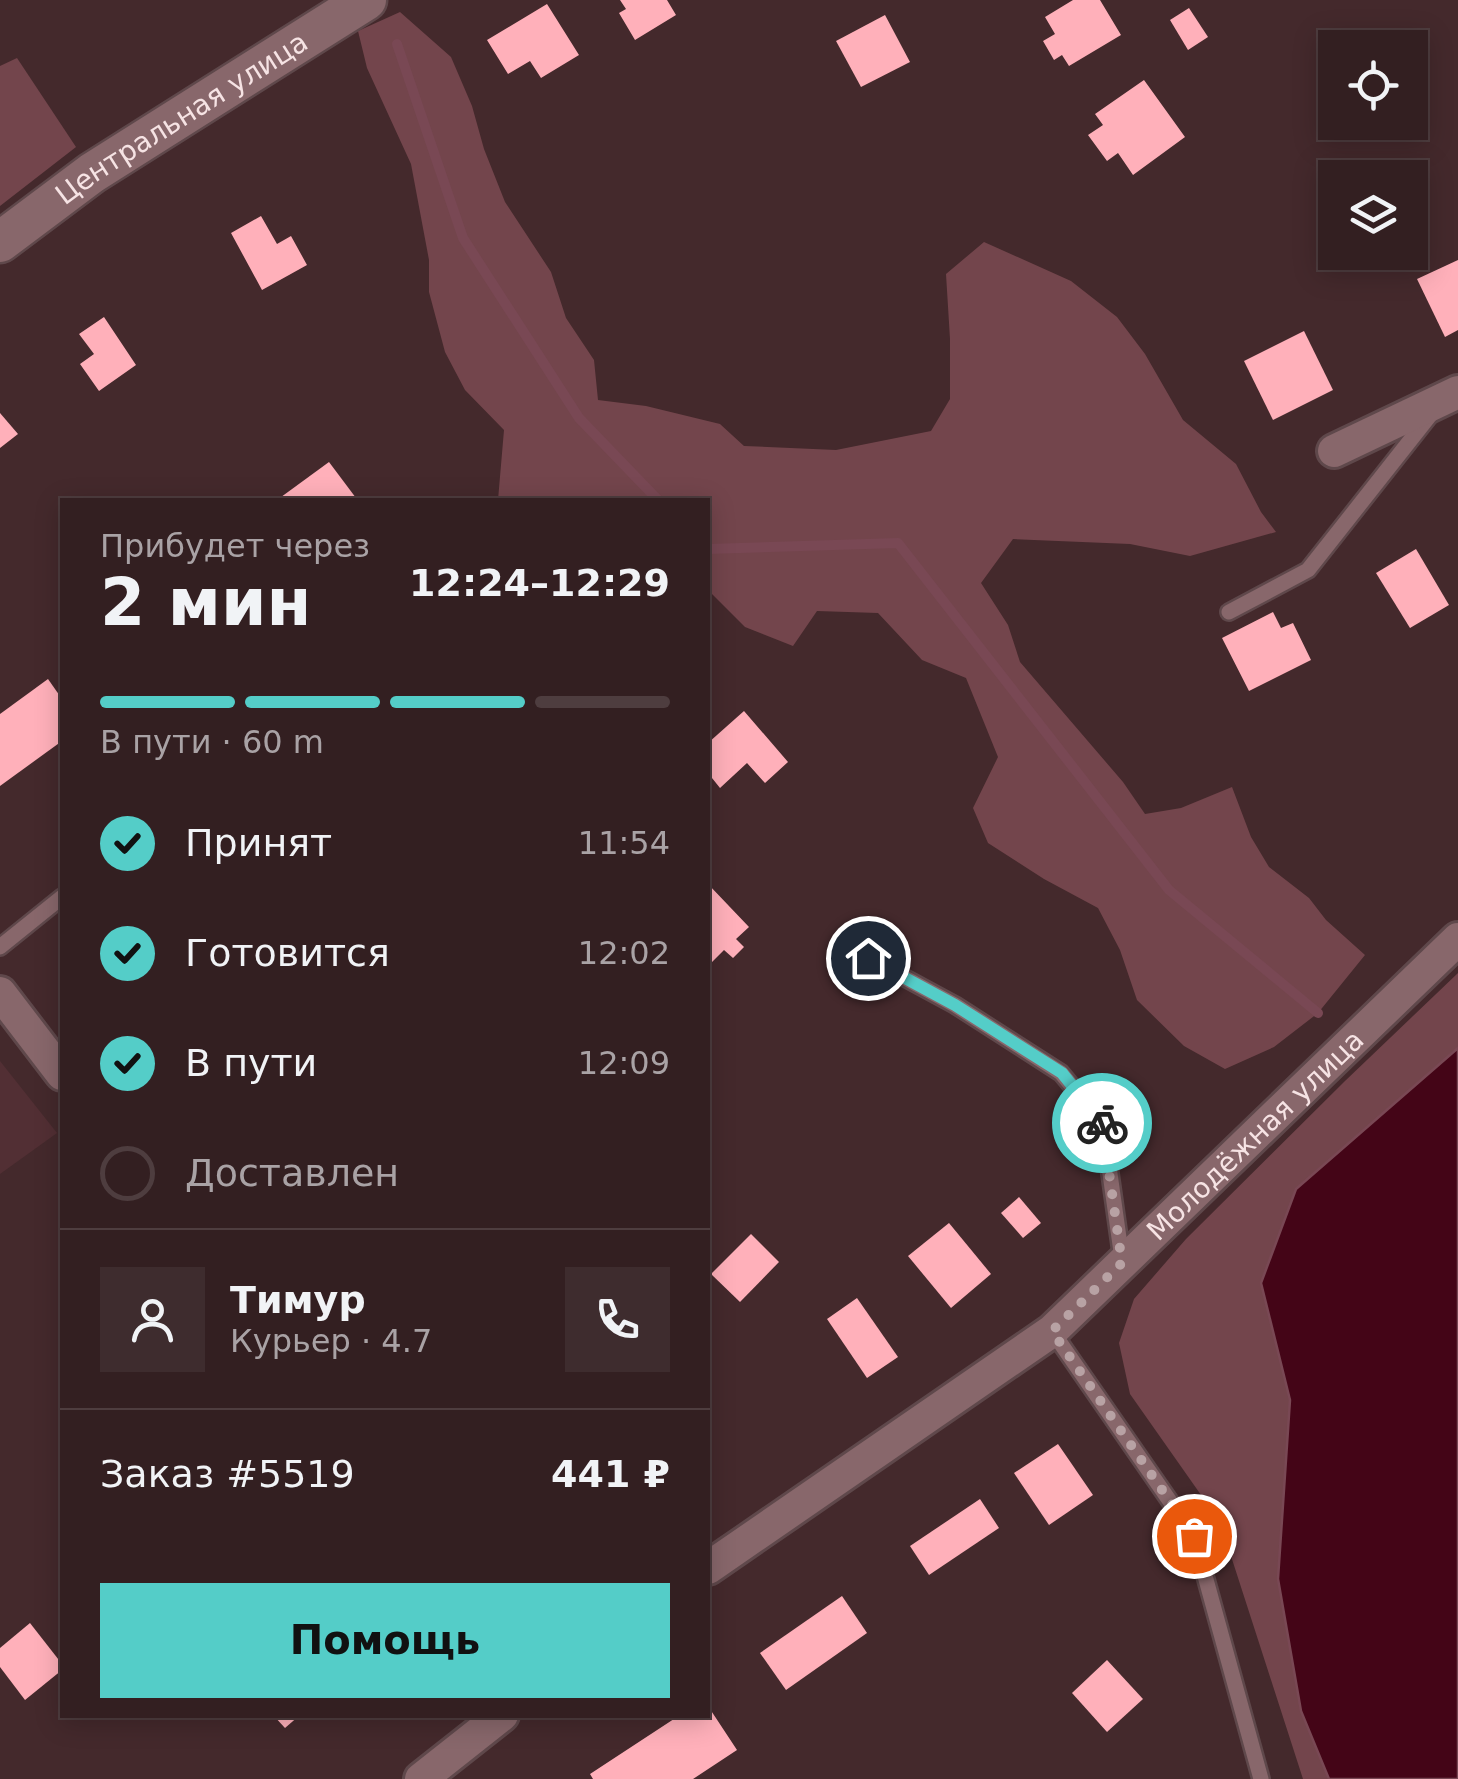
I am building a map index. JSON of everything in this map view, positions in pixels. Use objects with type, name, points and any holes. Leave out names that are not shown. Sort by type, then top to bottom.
[{"type":"street","name":"Центральная улица","points":[[0,242],[92,173],[366,0]]},
{"type":"street","points":[[1334,450],[1450,396]]},
{"type":"street","name":"Молодёжная улица","points":[[710,1567],[1052,1331],[1458,939]]},
{"type":"street","points":[[0,993],[60,1071]]},
{"type":"street","points":[[422,1779],[498,1718]]},
{"type":"lane","points":[[1229,612],[1308,570],[1450,396]]},
{"type":"lane","points":[[0,947],[60,898]]},
{"type":"lane","points":[[868,958],[955,1005],[1062,1073],[1103,1124],[1122,1263]]},
{"type":"lane","points":[[1052,1331],[1194,1536],[1261,1779]]},
{"type":"shaded area","points":[[400,12],[451,57],[505,202],[551,272],[566,318],[594,360],[598,400],[646,406],[720,424],[744,446],[836,450],[931,431],[950,399],[946,274],[984,242],[1071,281],[1117,317],[1145,354],[1183,420],[1236,464],[1276,532],[1190,556],[1130,544],[1013,539],[981,583],[1008,625],[1020,662],[1123,782],[1145,814],[1181,808],[1232,787],[1251,837],[1269,867],[1309,898],[1326,920],[1365,955],[1318,1013],[1274,1047],[1225,1069],[1184,1046],[1137,1000],[1120,950],[1098,908],[988,843],[973,808],[998,757],[966,678],[922,660],[878,613],[817,611],[793,646],[745,627],[710,592],[710,498],[498,498],[504,430],[465,390],[445,352],[429,292],[429,260],[411,164],[367,68],[358,31]]},
{"type":"shaded area","points":[[17,58],[76,147],[0,206],[0,66]]},
{"type":"shaded area","points":[[1458,973],[1458,1048],[1261,1283],[1290,1400],[1278,1580],[1301,1711],[1329,1779],[1303,1779],[1220,1522],[1130,1394],[1119,1343],[1134,1299],[1186,1239]]},
{"type":"shaded area","points":[[1458,1048],[1458,1779],[1329,1779],[1301,1711],[1278,1579],[1290,1400],[1261,1283],[1296,1189]]},
{"type":"shaded area","points":[[0,1061],[57,1133],[0,1174]]},
{"type":"building","points":[[620,0],[667,0],[676,15],[635,40],[619,13],[626,9]]},
{"type":"building","points":[[1073,0],[1100,0],[1121,35],[1069,66],[1062,55],[1054,60],[1043,41],[1055,34],[1045,17]]},
{"type":"building","points":[[547,4],[579,55],[541,78],[530,61],[508,74],[487,40]]},
{"type":"building","points":[[1189,8],[1208,37],[1188,50],[1170,20]]},
{"type":"building","points":[[885,15],[910,62],[861,87],[836,41]]},
{"type":"building","points":[[1144,80],[1185,137],[1133,175],[1118,153],[1107,161],[1088,135],[1103,125],[1095,114]]},
{"type":"building","points":[[261,216],[277,244],[291,236],[307,265],[262,290],[231,233]]},
{"type":"building","points":[[1458,260],[1458,330],[1445,337],[1417,279]]},
{"type":"building","points":[[104,317],[136,365],[99,391],[80,364],[94,354],[79,334]]},
{"type":"building","points":[[1304,331],[1333,390],[1273,420],[1244,361]]},
{"type":"building","points":[[0,413],[18,434],[0,448]]},
{"type":"building","points":[[329,462],[356,498],[280,498]]},
{"type":"building","points":[[1416,549],[1449,605],[1410,628],[1376,573]]},
{"type":"building","points":[[1273,612],[1281,628],[1293,623],[1311,660],[1249,691],[1222,638]]},
{"type":"building","points":[[48,679],[60,696],[60,742],[0,786],[0,714]]},
{"type":"building","points":[[744,711],[788,762],[765,783],[747,763],[720,788],[710,776],[710,741]]},
{"type":"building","points":[[710,886],[749,927],[736,939],[744,947],[733,958],[724,950],[711,963]]},
{"type":"building","points":[[1019,1197],[1041,1223],[1023,1238],[1001,1213]]},
{"type":"building","points":[[949,1223],[991,1274],[951,1308],[908,1256]]},
{"type":"building","points":[[751,1234],[779,1262],[740,1302],[711,1274]]},
{"type":"building","points":[[857,1298],[898,1357],[867,1378],[827,1319]]},
{"type":"building","points":[[1058,1444],[1093,1495],[1049,1525],[1014,1473]]},
{"type":"building","points":[[980,1499],[999,1528],[929,1575],[910,1546]]},
{"type":"building","points":[[842,1596],[867,1633],[786,1690],[760,1653]]},
{"type":"building","points":[[30,1623],[60,1661],[60,1672],[25,1700],[0,1667],[0,1648]]},
{"type":"building","points":[[1107,1660],[1143,1699],[1107,1732],[1072,1693]]},
{"type":"building","points":[[710,1709],[737,1750],[693,1779],[593,1779],[590,1774],[675,1718],[710,1718]]},
{"type":"building","points":[[276,1718],[297,1718],[285,1728]]},
{"type":"waterway","points":[[397,44],[463,238],[579,418],[656,498]]},
{"type":"waterway","points":[[710,549],[898,543],[1169,890],[1318,1013]]},
{"type":"way so far","points":[[1102,1123],[1122,1263],[1052,1331],[1194,1536]]},
{"type":"route","points":[[868,958],[955,1005],[1062,1073],[1102,1123]]}]
